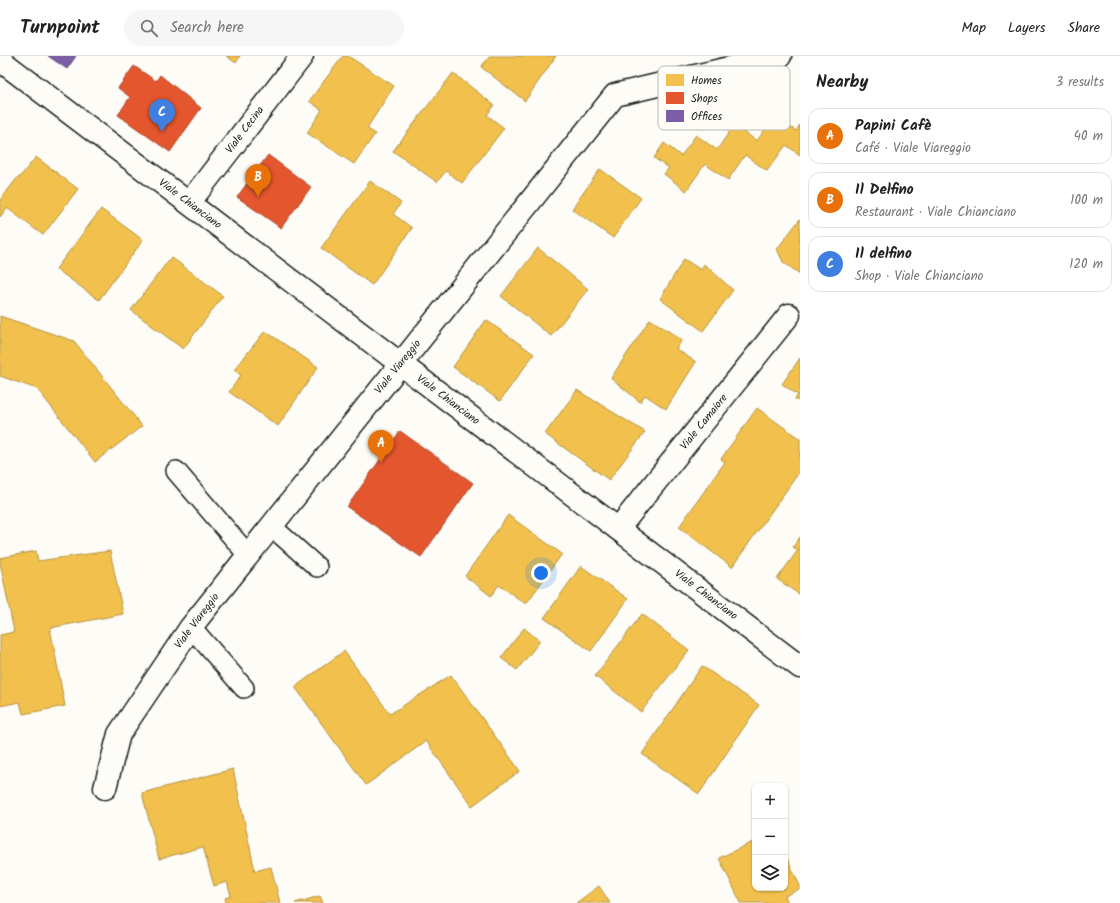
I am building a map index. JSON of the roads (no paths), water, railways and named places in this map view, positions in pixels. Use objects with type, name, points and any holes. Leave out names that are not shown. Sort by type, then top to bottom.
[{"type":"street","name":"Viale Cecina","points":[[189,204],[302,56]]},
{"type":"street","name":"Viale Viareggio","points":[[738,66],[780,56]]},
{"type":"street","name":"Viale Chianciano","points":[[0,60],[800,667]]},
{"type":"street","name":"Viale Viareggio","points":[[105,788],[119,734],[190,626],[615,95],[658,85]]},
{"type":"street","name":"Viale Camaiore","points":[[618,529],[789,315]]},
{"type":"lane","points":[[176,471],[248,555]]},
{"type":"lane","points":[[271,526],[317,567]]},
{"type":"lane","points":[[190,626],[244,688]]},
{"type":"place","name":"Il delfino","points":[[162,132]]},
{"type":"place","name":"Il Delfino","points":[[258,197]]},
{"type":"place","name":"Papini Cafè","points":[[381,463]]}]
